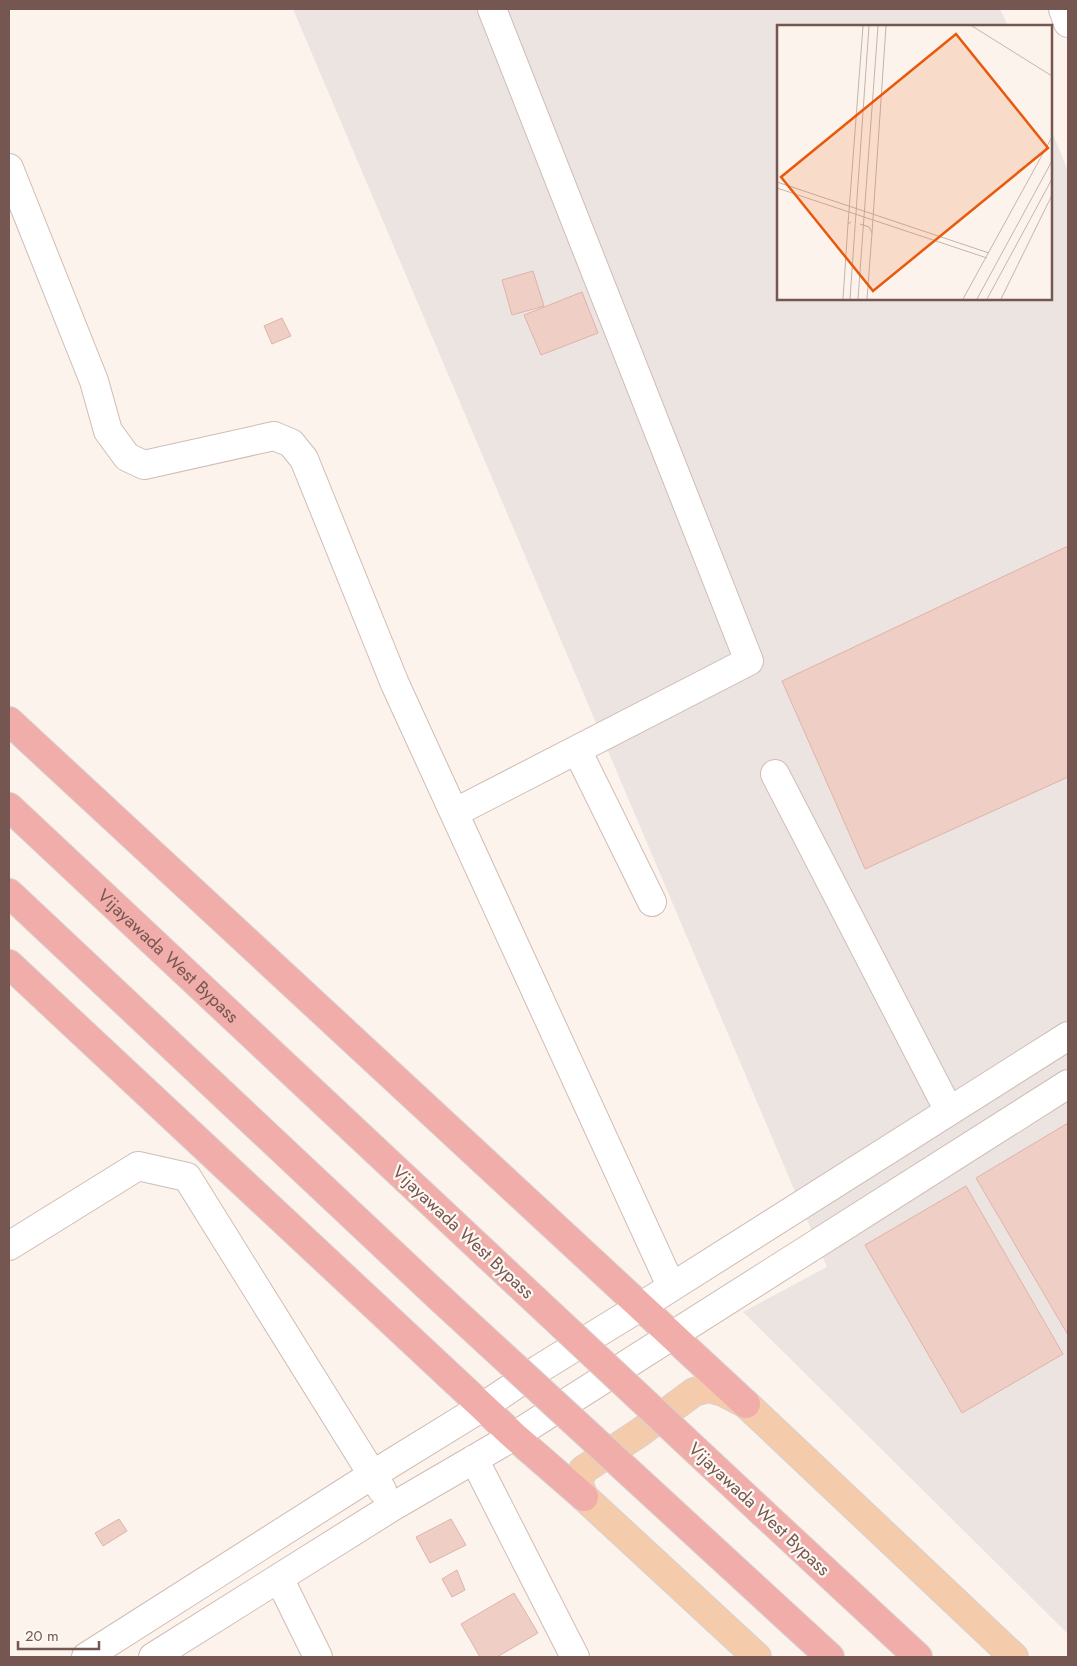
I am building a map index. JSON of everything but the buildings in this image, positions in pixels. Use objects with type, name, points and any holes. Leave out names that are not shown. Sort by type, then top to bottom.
[{"type":"highway","points":[[9,721],[746,1404]]},
{"type":"highway","name":"Vijayawada West Bypass","points":[[9,807],[918,1657]]},
{"type":"highway","points":[[9,893],[442,1300],[830,1657]]},
{"type":"highway","points":[[9,964],[514,1436],[584,1497]]},
{"type":"main road","points":[[757,1657],[584,1497],[578,1484],[583,1470],[639,1433],[694,1392],[709,1388],[723,1392],[746,1404],[1014,1657]]},
{"type":"street","points":[[454,813],[749,661],[492,9]]},
{"type":"street","points":[[1063,9],[1068,23]]},
{"type":"street","points":[[9,168],[94,381],[108,431],[127,456],[144,465],[274,436],[291,443],[304,459],[395,684],[671,1286]]},
{"type":"street","points":[[577,750],[652,902]]},
{"type":"street","points":[[775,774],[949,1111]]},
{"type":"street","points":[[86,1657],[1068,1036]]},
{"type":"street","points":[[153,1657],[392,1507],[514,1436],[674,1336],[1068,1084]]},
{"type":"street","points":[[9,1246],[138,1166],[187,1177],[392,1507]]},
{"type":"street","points":[[474,1459],[575,1657]]},
{"type":"street","points":[[279,1578],[318,1657]]},
{"type":"shaded area","points":[[293,9],[1000,9],[1008,25],[777,25],[777,300],[1052,300],[1052,131],[1068,171],[1068,1634],[743,1312],[827,1267]]}]
